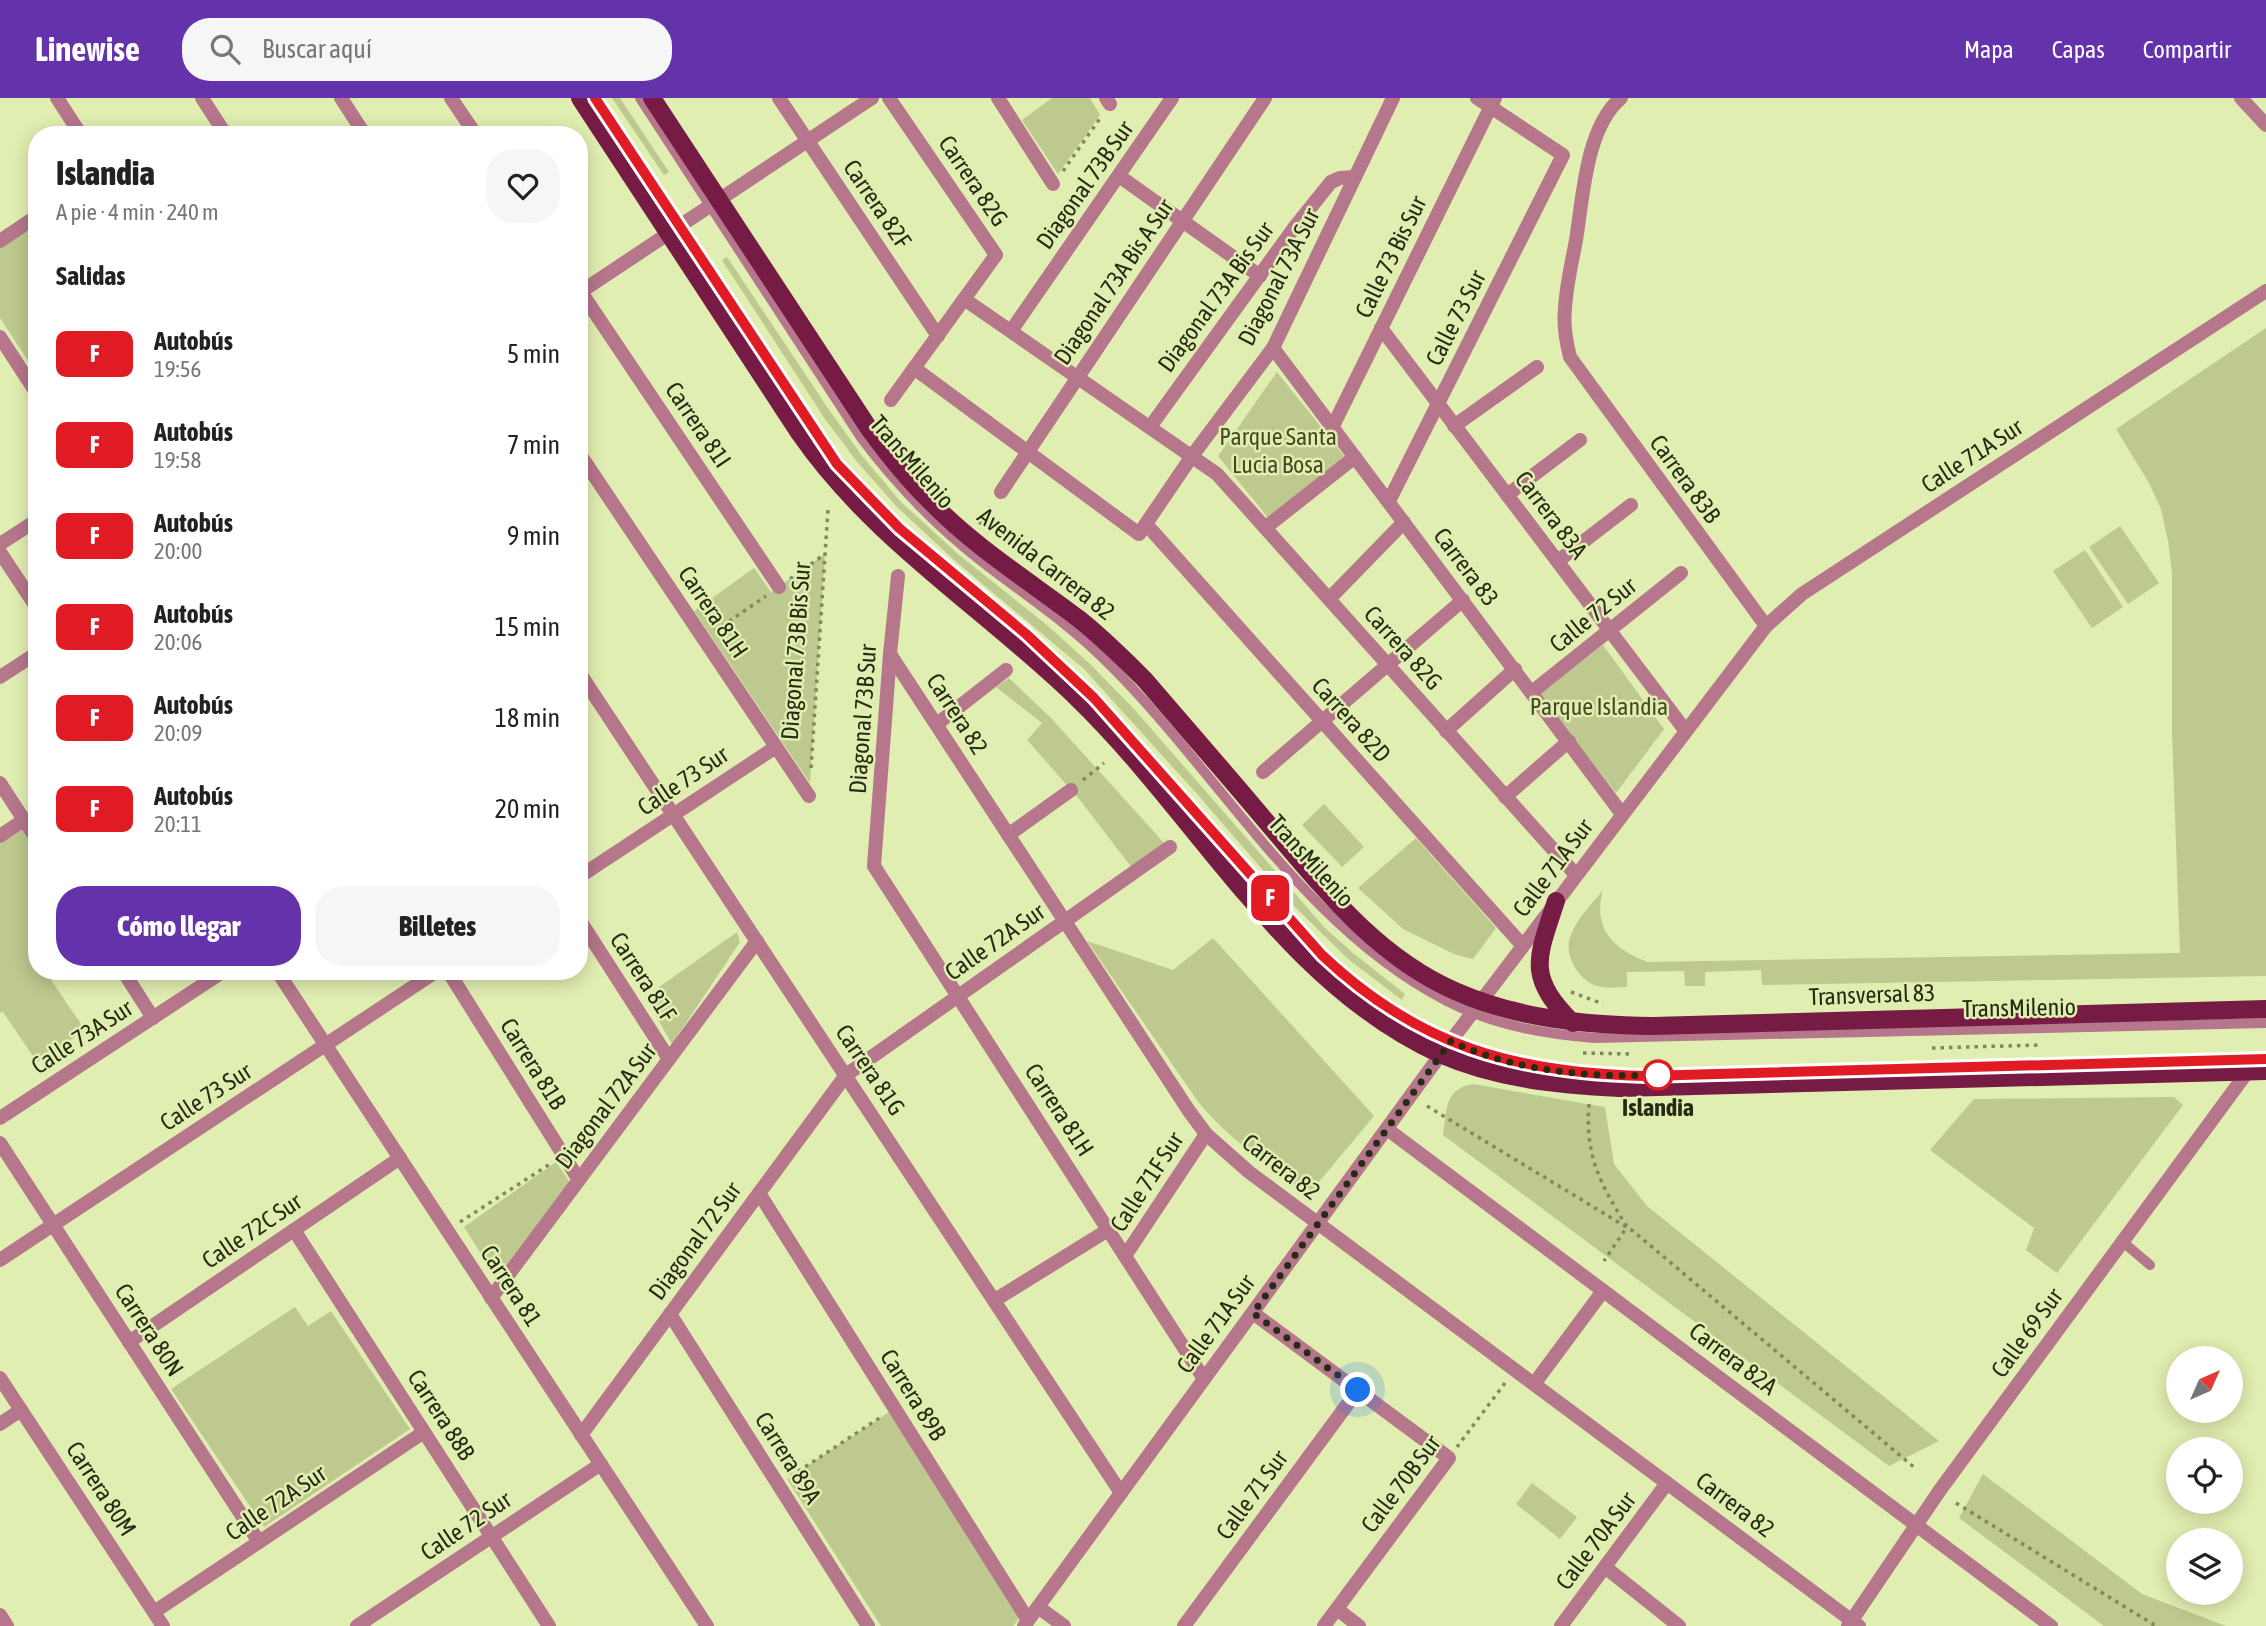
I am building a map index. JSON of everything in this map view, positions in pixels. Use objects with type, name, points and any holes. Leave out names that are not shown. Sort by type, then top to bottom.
[{"type":"main road","points":[[580,98],[674,230],[807,444],[852,498],[899,545],[1021,645],[1081,701],[1268,917],[1323,975],[1343,993],[1417,1042],[1446,1048],[1472,1066],[1517,1078],[1620,1088],[2257,1071]]},
{"type":"main road","name":"Avenida Carrera 82","points":[[652,98],[714,203],[870,430],[901,470],[932,503],[1000,562],[1079,619],[1120,655],[1145,680],[1335,902],[1367,932],[1426,976],[1477,1006]]},
{"type":"main road","points":[[1556,901],[1539,951],[1539,973],[1550,998],[1573,1023]]},
{"type":"main road","name":"Transversal 83","points":[[1477,1006],[1573,1023],[1653,1026],[2266,1009]]},
{"type":"street","points":[[57,98],[75,126]]},
{"type":"street","points":[[202,98],[220,126]]},
{"type":"street","points":[[341,98],[359,126]]},
{"type":"street","points":[[451,98],[470,126]]},
{"type":"street","name":"Carrera 82F","points":[[779,98],[938,336]]},
{"type":"street","points":[[588,286],[872,98]]},
{"type":"street","name":"Carrera 82G","points":[[888,98],[996,256],[964,299],[1217,474],[1576,875]]},
{"type":"street","points":[[998,98],[1054,184]]},
{"type":"street","name":"Diagonal 73B Sur","points":[[1011,331],[1172,98]]},
{"type":"street","name":"Diagonal 73A Sur","points":[[1142,529],[1192,456],[1273,348],[1393,98]]},
{"type":"street","points":[[1477,98],[1493,102]]},
{"type":"street","name":"Carrera 83B","points":[[1621,98],[1612,105],[1599,129],[1590,156],[1565,309],[1565,339],[1570,357],[1766,626]]},
{"type":"street","points":[[2241,98],[2266,125]]},
{"type":"street","name":"Diagonal 73A Bis A Sur","points":[[1001,492],[1182,222],[1259,100]]},
{"type":"street","name":"Calle 73 Sur","points":[[1389,501],[1563,155],[1493,102]]},
{"type":"street","name":"Calle 73 Bis Sur","points":[[1332,426],[1493,102]]},
{"type":"street","points":[[1119,176],[1260,276]]},
{"type":"street","name":"Diagonal 73A Bis Sur","points":[[1150,427],[1331,182],[1355,177]]},
{"type":"street","points":[[0,241],[28,222]]},
{"type":"street","name":"Calle 71A Sur","points":[[1026,1623],[1477,1006],[1766,626],[1802,594],[2266,291]]},
{"type":"street","points":[[891,400],[964,299]]},
{"type":"street","name":"Carrera 81I","points":[[588,303],[779,587]]},
{"type":"street","name":"Carrera 83A","points":[[1381,328],[1685,730]]},
{"type":"street","points":[[0,337],[28,380]]},
{"type":"street","name":"Carrera 83","points":[[1273,348],[1622,814]]},
{"type":"street","points":[[1454,426],[1537,367]]},
{"type":"street","name":"Carrera 82D","points":[[914,368],[1028,452],[1142,529],[1322,721],[1522,946]]},
{"type":"street","points":[[1507,495],[1580,440]]},
{"type":"street","points":[[1265,527],[1355,457]]},
{"type":"street","name":"Carrera 81H","points":[[588,466],[809,796]]},
{"type":"street","points":[[1558,561],[1631,505]]},
{"type":"street","points":[[1329,599],[1404,522]]},
{"type":"street","points":[[0,544],[28,526]]},
{"type":"street","points":[[0,552],[28,594]]},
{"type":"street","name":"Calle 72 Sur","points":[[1532,692],[1681,573]]},
{"type":"street","name":"Diagonal 73B Sur","points":[[874,866],[898,576]]},
{"type":"street","points":[[1263,772],[1463,600]]},
{"type":"street","name":"Carrera 82","points":[[890,654],[1206,1134],[1249,1172],[1853,1624]]},
{"type":"street","points":[[0,677],[28,659]]},
{"type":"street","points":[[1446,731],[1515,669]]},
{"type":"street","points":[[937,724],[1006,670]]},
{"type":"street","name":"Carrera 81G","points":[[588,686],[1121,1493]]},
{"type":"street","points":[[1504,797],[1569,741]]},
{"type":"street","name":"Calle 73 Sur","points":[[588,870],[776,747]]},
{"type":"street","points":[[0,783],[28,826]]},
{"type":"street","points":[[1008,835],[1071,790]]},
{"type":"street","points":[[0,836],[24,820]]},
{"type":"street","name":"Calle 72A Sur","points":[[846,1075],[1170,847]]},
{"type":"street","name":"Carrera 81H","points":[[874,866],[1204,1379]]},
{"type":"street","name":"Carrera 81F","points":[[588,933],[669,1059]]},
{"type":"street","name":"Diagonal 72A Sur","points":[[491,1298],[757,941]]},
{"type":"street","points":[[129,980],[153,1018]]},
{"type":"street","name":"Calle 73A Sur","points":[[0,1118],[210,980]]},
{"type":"street","name":"Carrera 81","points":[[283,980],[706,1626]]},
{"type":"street","name":"Calle 73 Sur","points":[[0,1260],[424,980]]},
{"type":"street","name":"Carrera 81B","points":[[454,980],[579,1180]]},
{"type":"street","name":"Calle 69 Sur","points":[[1853,1624],[1917,1524],[2123,1242],[2257,1071]]},
{"type":"street","name":"Diagonal 72 Sur","points":[[581,1434],[846,1075]]},
{"type":"street","name":"Carrera 82A","points":[[1387,1129],[2051,1626]]},
{"type":"street","name":"Calle 71F Sur","points":[[1125,1256],[1206,1134]]},
{"type":"street","name":"Carrera 80N","points":[[0,1143],[259,1542]]},
{"type":"street","name":"Calle 72C Sur","points":[[130,1342],[400,1158]]},
{"type":"street","name":"Carrera 89B","points":[[759,1193],[1026,1623]]},
{"type":"street","name":"Carrera 88B","points":[[294,1230],[549,1626]]},
{"type":"street","name":"Calle 71F Sur","points":[[995,1300],[1108,1230]]},
{"type":"street","points":[[1534,1384],[1603,1291]]},
{"type":"street","points":[[1253,1313],[1449,1458]]},
{"type":"street","name":"Carrera 89A","points":[[670,1314],[868,1626]]},
{"type":"street","name":"Carrera 80M","points":[[0,1378],[163,1626]]},
{"type":"street","name":"Calle 71 Sur","points":[[1184,1626],[1358,1390]]},
{"type":"street","points":[[0,1424],[21,1410]]},
{"type":"street","name":"Calle 72A Sur","points":[[154,1612],[424,1432]]},
{"type":"street","name":"Calle 70B Sur","points":[[1324,1626],[1449,1458]]},
{"type":"street","name":"Calle 72 Sur","points":[[357,1626],[601,1464]]},
{"type":"street","name":"Calle 70A Sur","points":[[1561,1626],[1667,1483]]},
{"type":"street","points":[[1605,1567],[1679,1626]]},
{"type":"street","points":[[1038,1607],[1064,1626]]},
{"type":"street","points":[[1337,1609],[1359,1626]]},
{"type":"street","points":[[0,1615],[7,1626]]},
{"type":"lane","points":[[595,98],[674,230]]},
{"type":"lane","points":[[640,98],[714,203]]},
{"type":"lane","name":"TransMilenio","points":[[1477,1006],[1530,1030],[1595,1038],[2266,1023]]},
{"type":"lane","points":[[1446,1048],[1540,1068],[1588,1074],[1633,1075],[2266,1059]]},
{"type":"lane","points":[[2123,1242],[2150,1265]]},
{"type":"path","points":[[1054,184],[1108,101]]},
{"type":"path","points":[[979,524],[1001,492]]},
{"type":"path","name":"Diagonal 73B Bis Sur","points":[[809,796],[828,509]]},
{"type":"path","points":[[1071,790],[1104,763]]},
{"type":"path","points":[[1932,1048],[2041,1045]]},
{"type":"path","points":[[1589,1097],[1587,1127],[1591,1158],[1606,1193],[1627,1227]]},
{"type":"path","points":[[1427,1105],[1627,1227],[1915,1468]]},
{"type":"path","points":[[455,1225],[563,1155]]},
{"type":"path","points":[[1604,1261],[1627,1227]]},
{"type":"path","name":"Calle 70B Sur","points":[[1449,1458],[1515,1370]]},
{"type":"path","points":[[778,1485],[894,1408]]},
{"type":"path","points":[[1956,1503],[2157,1626]]},
{"type":"green space","points":[[612,98],[620,98],[669,172],[664,175]]},
{"type":"green space","points":[[1052,98],[1090,98],[1100,115],[1058,174],[1022,120]]},
{"type":"green space","points":[[28,230],[28,360],[0,318],[0,248]]},
{"type":"green space","points":[[727,257],[827,407],[863,457],[901,502],[958,554],[1048,626],[1089,663],[1133,708],[1325,928],[1405,994],[1402,1000],[1348,959],[1292,904],[1084,669],[954,560],[897,507],[858,463],[825,419],[722,260]]},
{"type":"green space","points":[[2266,328],[2266,976],[1762,985],[1761,970],[1705,972],[1705,986],[1685,986],[1684,971],[1627,972],[1627,987],[1610,988],[1594,985],[1582,976],[1570,956],[1569,942],[1577,923],[1603,890],[1600,904],[1603,927],[1625,951],[1648,962],[2180,953],[2172,734],[2172,572],[2161,509],[2149,483],[2116,429]]},
{"type":"green space","name":"Parque Santa Lucia Bosa","points":[[1277,372],[1345,457],[1269,519],[1218,456]]},
{"type":"green space","points":[[2120,526],[2159,583],[2128,604],[2089,547]]},
{"type":"green space","points":[[2085,550],[2123,607],[2092,628],[2053,571]]},
{"type":"green space","points":[[825,554],[810,783],[694,611],[754,568],[771,592]]},
{"type":"green space","name":"Parque Islandia","points":[[1603,645],[1664,729],[1616,793],[1539,695]]},
{"type":"green space","points":[[1009,678],[1051,718],[1165,844],[1132,868],[1080,800],[1027,740],[1042,723],[996,687]]},
{"type":"green space","points":[[1324,804],[1364,847],[1342,867],[1302,825]]},
{"type":"green space","points":[[22,830],[28,839],[28,980],[51,980],[85,1030],[37,1062],[3,1012],[0,1013],[0,844]]},
{"type":"green space","points":[[1416,838],[1496,928],[1473,959],[1454,954],[1403,929],[1358,888]]},
{"type":"green space","points":[[737,932],[740,942],[672,1044],[645,997]]},
{"type":"green space","points":[[1213,938],[1374,1116],[1308,1195],[1237,1141],[1199,1103],[1087,941],[1173,970]]},
{"type":"green space","points":[[1473,1084],[1605,1107],[1614,1164],[1647,1206],[1939,1441],[1889,1466],[1443,1135],[1452,1096]]},
{"type":"green space","points":[[2174,1097],[2183,1105],[2057,1273],[2026,1250],[2034,1228],[1930,1150],[1974,1099]]},
{"type":"green space","points":[[556,1162],[571,1184],[499,1282],[464,1227]]},
{"type":"green space","points":[[295,1307],[308,1326],[331,1311],[410,1429],[264,1527],[171,1389]]},
{"type":"green space","points":[[889,1412],[1021,1616],[1013,1626],[881,1626],[787,1479]]},
{"type":"green space","points":[[1983,1474],[2142,1594],[2226,1626],[2104,1626],[1959,1518]]},
{"type":"green space","points":[[1532,1483],[1577,1517],[1560,1539],[1516,1504]]},
{"type":"bus line","name":"F","points":[[595,98],[810,426],[851,481],[899,528],[1026,634],[1094,698],[1310,944],[1359,987],[1431,1032],[1467,1049],[1540,1068],[1588,1074],[1645,1076],[2266,1059]]},
{"type":"place","name":"Islandia","points":[[1658,1075]]},
{"type":"route","points":[[1358,1390],[1253,1313],[1451,1041],[1493,1057],[1540,1068],[1588,1074],[1658,1075]]}]
